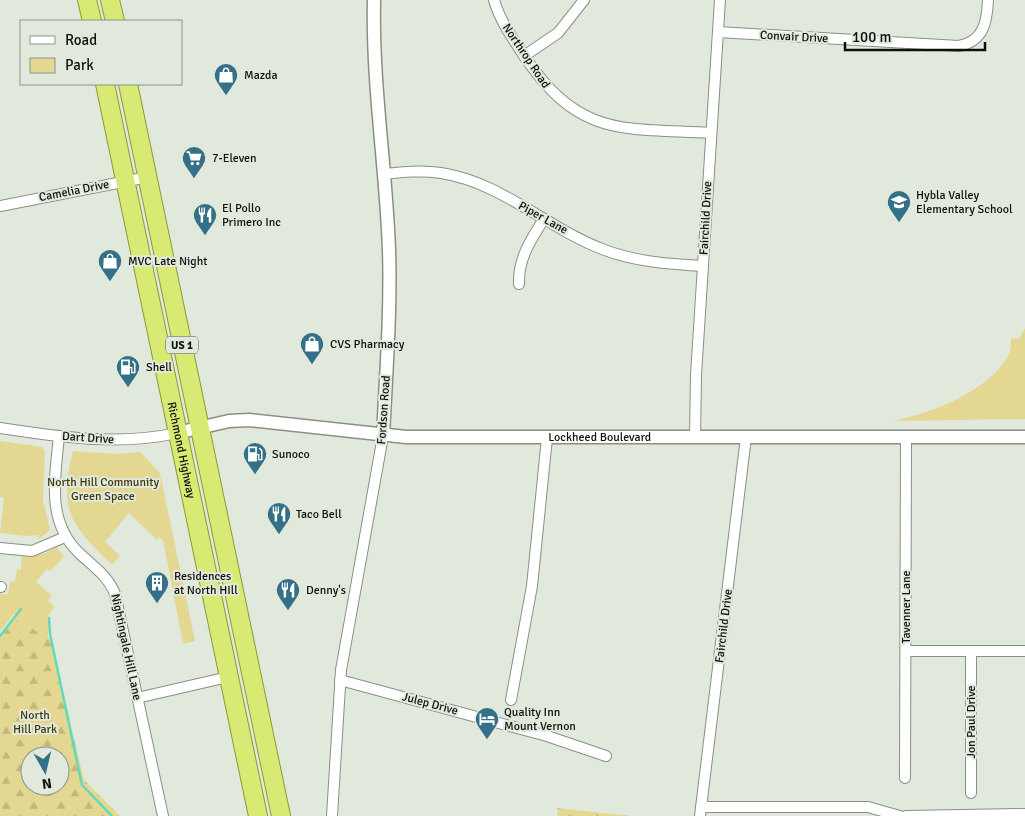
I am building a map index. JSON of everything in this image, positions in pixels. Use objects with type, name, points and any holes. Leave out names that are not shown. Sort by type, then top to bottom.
[{"type":"highway","points":[[87,0],[92,20]]},
{"type":"highway","points":[[110,0],[115,20]]},
{"type":"highway","name":"Richmond Highway","points":[[105,85],[258,816]]},
{"type":"highway","name":"Richmond Highway","points":[[128,85],[281,816]]},
{"type":"street","name":"Fordson Road","points":[[332,816],[340,680],[383,436],[389,291],[384,174],[374,77],[374,0]]},
{"type":"street","name":"Northrop Road","points":[[494,0],[506,30],[524,56],[555,96],[572,110],[591,119],[626,128],[711,133]]},
{"type":"street","points":[[524,56],[558,32],[584,0]]},
{"type":"street","name":"Fairchild Drive","points":[[695,437],[703,266],[720,0]]},
{"type":"street","name":"Convair Drive","points":[[718,32],[959,46],[967,44],[980,35],[987,19],[988,0]]},
{"type":"street","name":"Piper Lane","points":[[384,174],[425,171],[459,177],[492,189],[588,243],[617,254],[661,263],[703,266]]},
{"type":"street","name":"Camelia Drive","points":[[0,206],[148,176]]},
{"type":"street","points":[[519,284],[518,275],[524,253],[544,219]]},
{"type":"street","name":"Lockheed Boulevard","points":[[177,433],[199,427],[248,420],[383,436],[547,438],[1025,437]]},
{"type":"street","name":"Dart Drive","points":[[0,428],[90,440],[125,440],[177,433]]},
{"type":"street","name":"Nightingale Hill Lane","points":[[59,436],[54,499],[60,526],[65,537],[106,578],[113,588],[162,816]]},
{"type":"street","name":"Fairchild Drive","points":[[700,811],[746,437]]},
{"type":"street","name":"Tavenner Lane","points":[[905,778],[906,437]]},
{"type":"street","points":[[511,700],[532,586],[547,438]]},
{"type":"street","points":[[0,548],[32,551],[65,537]]},
{"type":"street","points":[[906,650],[1025,651]]},
{"type":"street","name":"Jon Paul Drive","points":[[971,651],[971,794]]},
{"type":"street","points":[[137,698],[228,677]]},
{"type":"street","name":"Julep Drive","points":[[340,680],[547,736],[606,756]]},
{"type":"street","points":[[700,811],[868,807],[900,816]]},
{"type":"street","points":[[906,816],[1025,814]]},
{"type":"green space","points":[[1025,328],[1025,419],[893,421],[942,406],[974,389],[1000,367],[1010,352],[1011,338],[1019,339]]},
{"type":"green space","points":[[0,441],[42,447],[45,451],[43,500],[50,530],[39,539],[37,535],[25,536],[0,533],[4,498],[0,497]]},
{"type":"green space","name":"North Hill Community Green Space","points":[[73,451],[115,454],[140,452],[160,473],[195,641],[183,644],[163,540],[159,537],[157,540],[129,513],[105,542],[120,556],[112,565],[86,539],[78,527],[68,503],[67,488]]},
{"type":"green space","points":[[57,547],[64,557],[50,571],[47,569],[36,582],[52,596],[48,600],[54,607],[48,616],[48,638],[15,619],[15,613],[0,631],[0,594],[8,594],[10,581],[15,582],[17,569],[21,570],[22,556],[43,554]]},
{"type":"green space","name":"North Hill Park","points":[[15,619],[50,639],[84,780],[120,816],[0,816],[0,638]]},
{"type":"green space","points":[[557,808],[630,816],[558,816]]},
{"type":"waterway","points":[[0,636],[21,609]]},
{"type":"waterway","points":[[49,618],[50,634],[82,785],[112,816]]},
{"type":"place","name":"Mazda","points":[[226,96]]},
{"type":"place","name":"7-Eleven","points":[[194,179]]},
{"type":"place","name":"Hybla Valley Elementary School","points":[[899,223]]},
{"type":"place","name":"El Pollo Primero Inc","points":[[205,236]]},
{"type":"place","name":"MVC Late Night","points":[[110,282]]},
{"type":"place","name":"CVS Pharmacy","points":[[312,365]]},
{"type":"place","name":"Shell","points":[[128,388]]},
{"type":"place","name":"Sunoco","points":[[255,475]]},
{"type":"place","name":"Taco Bell","points":[[279,535]]},
{"type":"place","name":"Residences at North HIll","points":[[157,604]]},
{"type":"place","name":"Denny's","points":[[288,611]]},
{"type":"place","name":"Quality Inn Mount Vernon","points":[[487,740]]}]
